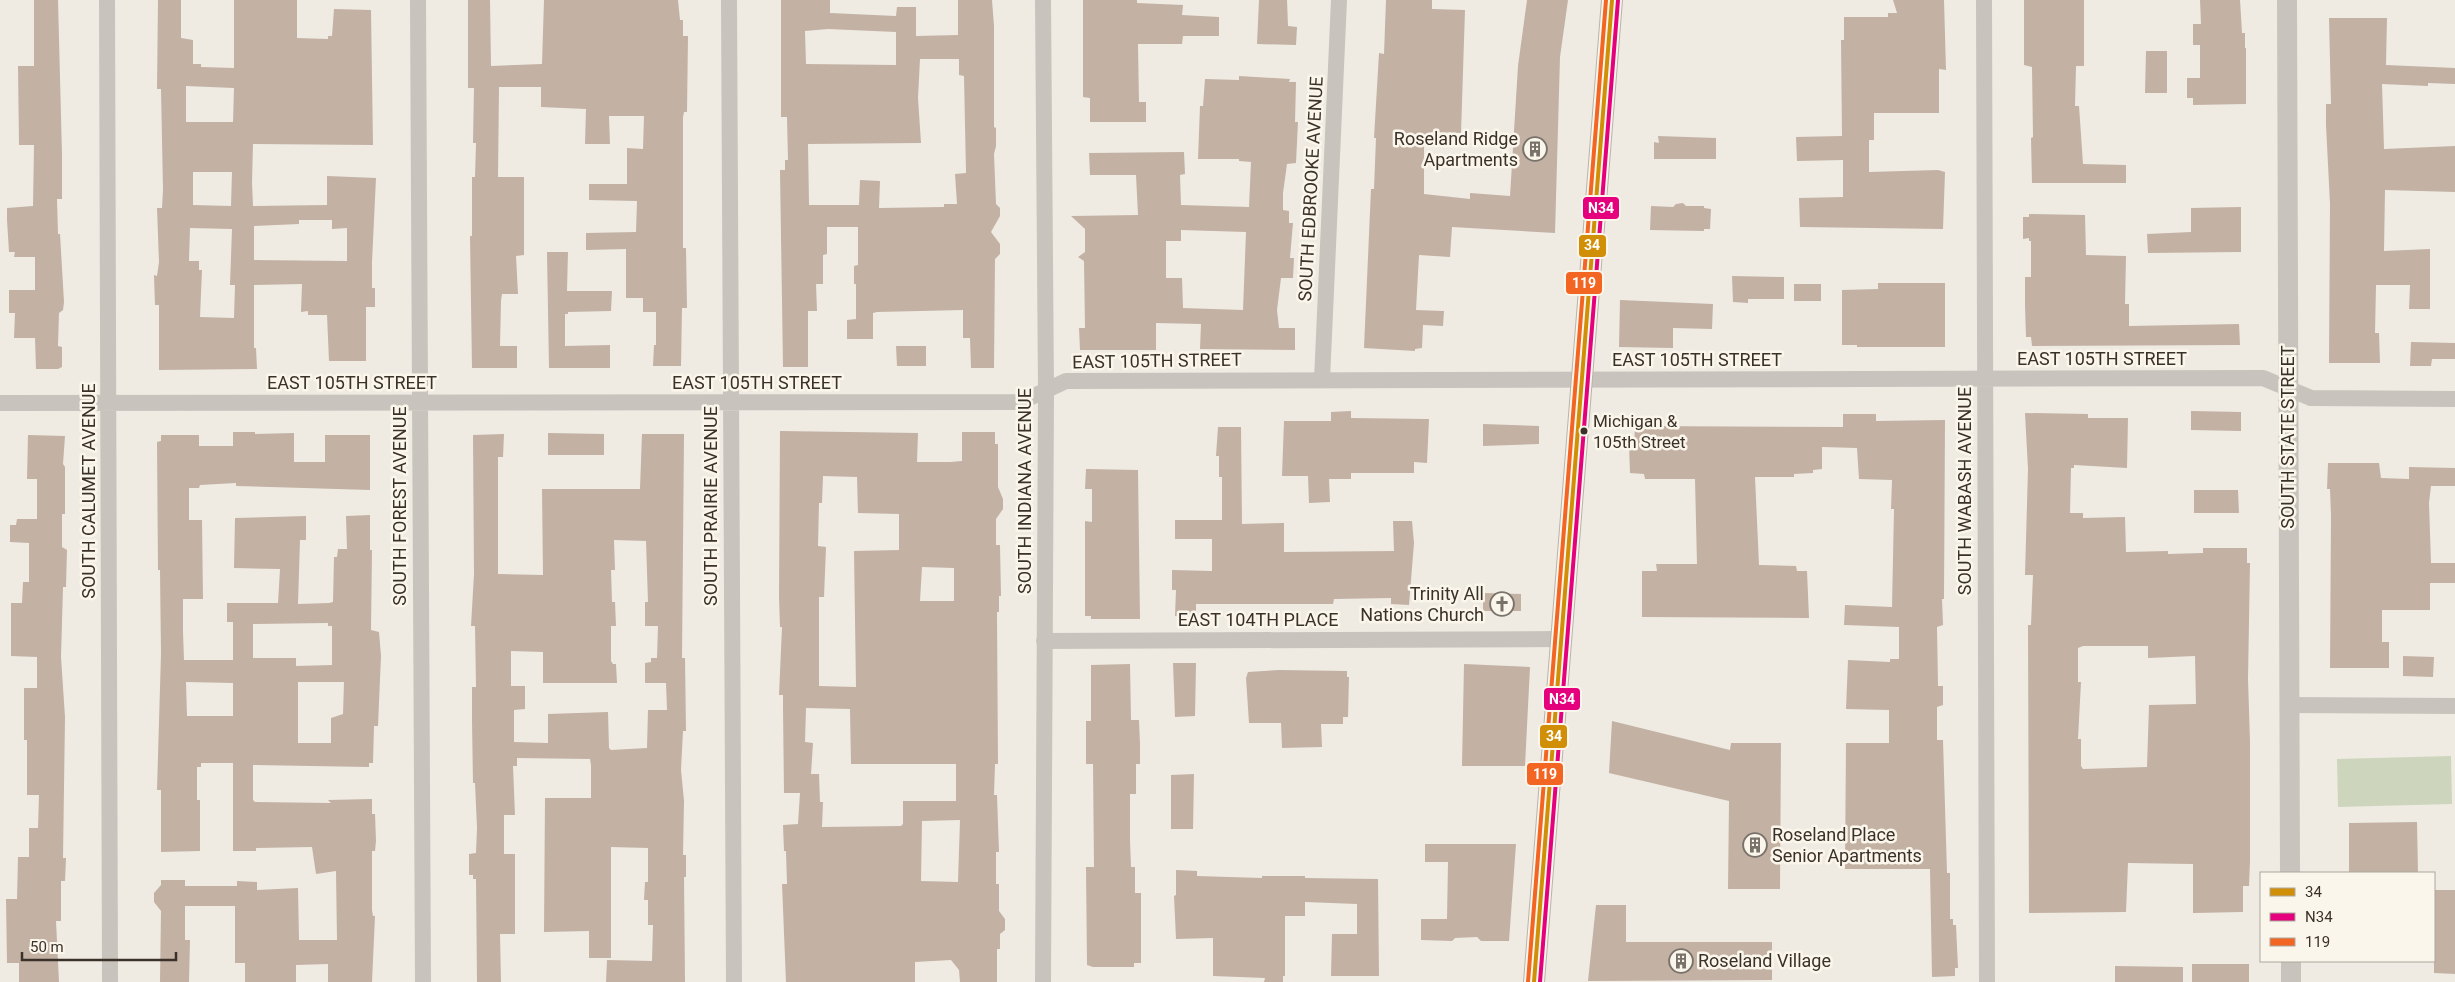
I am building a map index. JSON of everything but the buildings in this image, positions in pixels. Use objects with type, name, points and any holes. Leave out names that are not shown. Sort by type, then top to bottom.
[{"type":"main road","points":[[1534,982],[1612,0]]},
{"type":"street","name":"SOUTH CALUMET AVENUE","points":[[107,0],[110,982]]},
{"type":"street","name":"SOUTH FOREST AVENUE","points":[[418,0],[423,982]]},
{"type":"street","name":"SOUTH PRAIRIE AVENUE","points":[[729,0],[734,982]]},
{"type":"street","name":"SOUTH INDIANA AVENUE","points":[[1043,0],[1046,391],[1043,982]]},
{"type":"street","name":"SOUTH EDBROOKE AVENUE","points":[[1322,380],[1339,0]]},
{"type":"street","name":"SOUTH WABASH AVENUE","points":[[1984,0],[1987,982]]},
{"type":"street","name":"SOUTH STATE STREET","points":[[2287,0],[2290,872]]},
{"type":"street","name":"EAST 105TH STREET","points":[[0,403],[1021,402],[1066,381],[2263,378],[2311,398],[2455,398]]},
{"type":"street","name":"EAST 104TH PLACE","points":[[1044,641],[1561,640]]},
{"type":"street","points":[[2289,705],[2455,706]]},
{"type":"street","points":[[2291,962],[2291,982]]},
{"type":"green space","points":[[2451,756],[2452,804],[2338,807],[2337,759]]},
{"type":"transit line","name":"119","points":[[1528,982],[1606,0]]},
{"type":"transit line","name":"34","points":[[1534,982],[1612,0]]},
{"type":"transit line","name":"N34","points":[[1540,982],[1618,0]]},
{"type":"place","name":"Roseland Ridge Apartments","points":[[1535,149]]},
{"type":"place","name":"Michigan & 105th Street","points":[[1584,431]]},
{"type":"place","name":"Trinity All Nations Church","points":[[1502,604]]},
{"type":"place","name":"Roseland Place Senior Apartments","points":[[1755,845]]},
{"type":"place","name":"Roseland Village","points":[[1681,961]]}]
